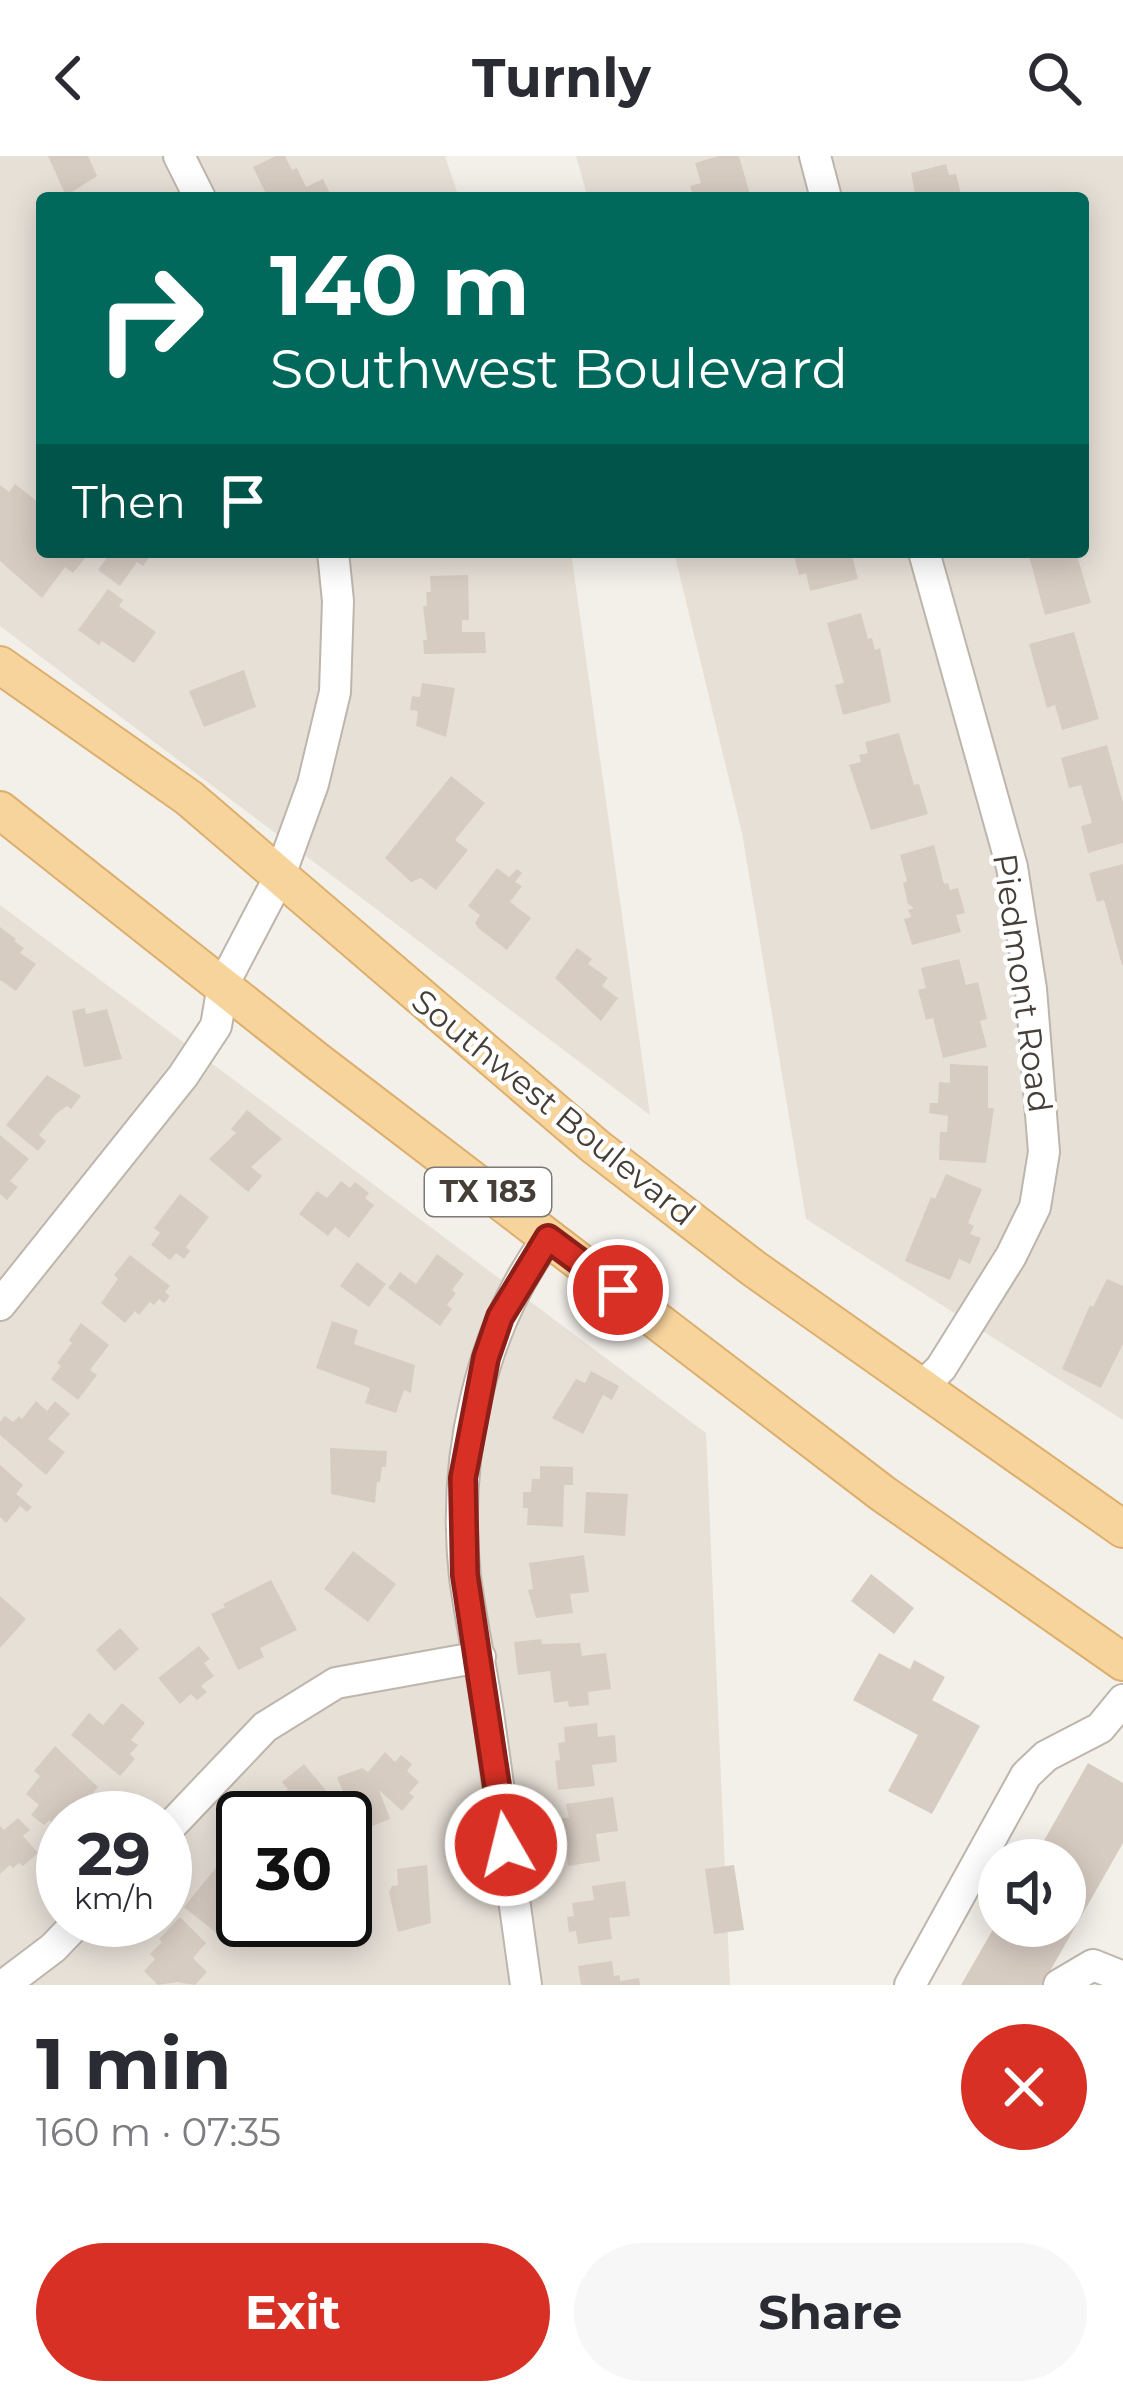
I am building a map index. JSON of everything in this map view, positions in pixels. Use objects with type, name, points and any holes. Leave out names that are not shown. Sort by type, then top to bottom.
[{"type":"main road","name":"Southwest Boulevard","points":[[0,665],[189,798],[596,1147],[920,1389],[1123,1529]]},
{"type":"main road","name":"TX 183","points":[[0,811],[103,896],[882,1493],[1123,1662]]},
{"type":"street","points":[[179,156],[197,192]]},
{"type":"street","points":[[815,156],[824,192]]},
{"type":"street","points":[[0,1305],[183,1076],[215,1026],[223,985],[279,878],[313,784],[335,692],[338,601],[334,558]]},
{"type":"street","name":"Piedmont Road","points":[[920,1389],[941,1368],[1011,1256],[1035,1207],[1044,1152],[1031,989],[1012,867],[926,558]]},
{"type":"street","points":[[526,1985],[465,1575],[463,1478],[486,1358],[500,1317],[548,1238]]},
{"type":"street","points":[[192,1804],[266,1727],[336,1683],[480,1658]]},
{"type":"street","points":[[910,1985],[1026,1775],[1046,1756],[1100,1728],[1123,1700]]},
{"type":"street","points":[[4,1985],[53,1947]]},
{"type":"street","points":[[1059,1985],[1093,1965],[1123,1977]]},
{"type":"shaded area","points":[[0,156],[445,156],[457,192],[36,192],[36,558],[572,558],[650,1115],[0,626]]},
{"type":"shaded area","points":[[576,156],[1123,156],[1123,1420],[806,1219],[742,833],[675,558],[1089,558],[1089,192],[586,192]]},
{"type":"shaded area","points":[[0,905],[706,1433],[730,1985],[0,1985]]},
{"type":"building","points":[[48,156],[88,156],[97,176],[64,192]]},
{"type":"building","points":[[285,156],[306,187],[323,179],[329,192],[265,192],[253,167]]},
{"type":"building","points":[[739,156],[749,192],[692,192],[690,186],[701,183],[695,163]]},
{"type":"building","points":[[946,164],[949,175],[956,174],[960,192],[915,192],[911,173]]},
{"type":"building","points":[[15,484],[36,501],[36,558],[85,558],[73,573],[65,567],[42,598],[0,561],[0,485],[9,492]]},
{"type":"building","points":[[107,558],[149,558],[143,566],[137,562],[120,586],[98,570]]},
{"type":"building","points":[[795,558],[853,558],[858,579],[810,591],[806,573],[799,575]]},
{"type":"building","points":[[1030,558],[1078,558],[1091,603],[1045,615]]},
{"type":"building","points":[[468,575],[469,620],[462,620],[462,632],[485,632],[486,653],[424,654],[423,606],[427,606],[426,592],[431,592],[430,576]]},
{"type":"building","points":[[108,589],[123,600],[119,606],[156,632],[134,663],[78,630]]},
{"type":"building","points":[[861,613],[868,639],[872,638],[875,650],[880,648],[891,702],[843,715],[835,685],[844,683],[827,623]]},
{"type":"building","points":[[1074,632],[1099,719],[1062,730],[1055,705],[1047,708],[1029,644]]},
{"type":"building","points":[[244,670],[256,707],[204,727],[189,691]]},
{"type":"building","points":[[422,683],[455,688],[446,737],[416,726],[418,711],[410,710],[412,696],[420,697]]},
{"type":"building","points":[[899,733],[928,814],[871,830],[849,765],[861,762],[859,755],[868,753],[865,742]]},
{"type":"building","points":[[1107,745],[1123,803],[1123,843],[1088,853],[1081,826],[1092,823],[1081,785],[1069,788],[1061,758]]},
{"type":"building","points":[[451,776],[485,803],[455,840],[468,850],[436,890],[421,878],[411,882],[385,858]]},
{"type":"building","points":[[934,845],[944,884],[950,890],[958,888],[965,913],[956,915],[961,932],[912,945],[904,919],[911,917],[908,910],[914,908],[908,904],[900,855]]},
{"type":"building","points":[[1123,864],[1122,965],[1104,900],[1097,902],[1089,873]]},
{"type":"building","points":[[497,868],[509,877],[517,869],[522,873],[515,882],[522,886],[510,902],[531,918],[507,950],[479,929],[475,923],[480,915],[468,906]]},
{"type":"building","points":[[0,927],[24,948],[20,953],[36,964],[16,991],[0,980]]},
{"type":"building","points":[[577,948],[592,959],[588,964],[608,978],[602,986],[618,998],[601,1021],[555,978]]},
{"type":"building","points":[[959,959],[966,985],[978,982],[987,1019],[980,1021],[987,1047],[943,1058],[933,1018],[926,1020],[918,990],[926,988],[921,968]]},
{"type":"building","points":[[85,1008],[86,1014],[107,1009],[122,1059],[84,1067],[72,1011]]},
{"type":"building","points":[[950,1064],[988,1066],[988,1108],[994,1108],[986,1163],[939,1160],[940,1132],[947,1132],[948,1116],[929,1113],[930,1103],[938,1103],[939,1082],[950,1083]]},
{"type":"building","points":[[47,1075],[81,1096],[71,1109],[67,1106],[57,1113],[39,1135],[46,1141],[38,1151],[6,1125]]},
{"type":"building","points":[[247,1110],[282,1139],[251,1167],[262,1176],[248,1192],[209,1159],[236,1133],[231,1129]]},
{"type":"building","points":[[0,1135],[29,1159],[10,1181],[18,1187],[7,1200],[0,1194]]},
{"type":"building","points":[[946,1174],[982,1189],[968,1223],[974,1226],[970,1234],[981,1238],[970,1264],[959,1259],[950,1280],[905,1261],[931,1197],[935,1199]]},
{"type":"building","points":[[341,1181],[350,1188],[355,1182],[369,1193],[365,1198],[374,1205],[349,1238],[335,1227],[328,1236],[299,1214],[317,1191],[327,1198]]},
{"type":"building","points":[[180,1194],[209,1217],[186,1247],[190,1251],[184,1259],[176,1253],[170,1260],[151,1245],[160,1233],[154,1228]]},
{"type":"building","points":[[437,1254],[464,1274],[452,1290],[456,1293],[447,1305],[452,1309],[440,1326],[388,1288],[400,1272],[416,1284]]},
{"type":"building","points":[[130,1255],[170,1286],[165,1292],[170,1296],[164,1303],[159,1299],[154,1305],[150,1302],[139,1315],[135,1311],[125,1323],[101,1303]]},
{"type":"building","points":[[357,1262],[386,1284],[369,1307],[340,1286]]},
{"type":"building","points":[[1107,1279],[1123,1286],[1123,1344],[1101,1388],[1062,1369]]},
{"type":"building","points":[[332,1321],[358,1330],[354,1344],[415,1365],[411,1393],[404,1390],[396,1413],[365,1403],[370,1388],[316,1368]]},
{"type":"building","points":[[81,1323],[109,1345],[90,1370],[97,1375],[78,1400],[51,1379]]},
{"type":"building","points":[[591,1371],[619,1386],[612,1400],[603,1395],[583,1434],[552,1418],[576,1379],[585,1383]]},
{"type":"building","points":[[36,1401],[47,1411],[55,1401],[70,1414],[48,1439],[65,1452],[46,1475],[0,1435],[5,1416],[13,1422],[19,1416],[22,1419]]},
{"type":"building","points":[[330,1448],[387,1451],[375,1503],[331,1494]]},
{"type":"building","points":[[0,1465],[23,1485],[16,1494],[32,1507],[27,1512],[20,1506],[6,1523],[0,1517]]},
{"type":"building","points":[[540,1466],[573,1467],[573,1485],[564,1485],[563,1527],[527,1525],[523,1492],[531,1492],[532,1479],[540,1479]]},
{"type":"building","points":[[586,1492],[628,1494],[625,1536],[584,1533]]},
{"type":"building","points":[[353,1551],[396,1584],[368,1622],[324,1589]]},
{"type":"building","points":[[584,1555],[589,1592],[570,1594],[573,1613],[536,1618],[528,1590],[533,1589],[529,1563]]},
{"type":"building","points":[[871,1574],[914,1608],[894,1634],[851,1601]]},
{"type":"building","points":[[271,1580],[297,1630],[260,1648],[264,1657],[238,1670],[211,1614]]},
{"type":"building","points":[[0,1596],[26,1619],[0,1648]]},
{"type":"building","points":[[120,1628],[139,1649],[115,1671],[96,1650]]},
{"type":"building","points":[[541,1639],[542,1644],[580,1643],[582,1656],[606,1653],[611,1689],[588,1692],[589,1705],[554,1703],[550,1671],[518,1675],[514,1642]]},
{"type":"building","points":[[199,1646],[210,1659],[204,1663],[214,1676],[201,1686],[207,1692],[197,1700],[191,1694],[180,1704],[158,1678]]},
{"type":"building","points":[[879,1653],[910,1669],[914,1660],[945,1677],[932,1700],[980,1726],[932,1814],[888,1791],[918,1735],[853,1700]]},
{"type":"building","points":[[122,1703],[145,1723],[131,1740],[138,1745],[130,1754],[135,1759],[120,1776],[71,1735],[89,1713],[103,1725]]},
{"type":"building","points":[[597,1723],[598,1737],[615,1735],[617,1762],[592,1765],[595,1786],[558,1790],[555,1761],[560,1760],[558,1743],[565,1742],[564,1727]]},
{"type":"building","points":[[55,1746],[98,1787],[95,1791],[36,1791],[36,1802],[26,1794],[40,1776],[34,1771]]},
{"type":"building","points":[[385,1752],[395,1762],[401,1755],[412,1764],[407,1771],[419,1782],[402,1811],[379,1790],[390,1819],[372,1826],[372,1791],[343,1791],[337,1777],[362,1768],[368,1772]]},
{"type":"building","points":[[1088,1763],[1123,1783],[1123,1843],[1086,1908],[1086,1839],[1045,1839]]},
{"type":"building","points":[[304,1764],[326,1791],[286,1791],[282,1782]]},
{"type":"building","points":[[613,1797],[618,1831],[596,1834],[600,1861],[568,1866],[566,1847],[558,1848],[556,1834],[564,1833],[562,1818],[569,1818],[566,1804]]},
{"type":"building","points":[[18,1818],[30,1830],[23,1836],[36,1855],[23,1866],[10,1865],[0,1874],[0,1826],[4,1830]]},
{"type":"building","points":[[427,1865],[431,1923],[398,1932],[389,1892],[398,1885],[397,1869]]},
{"type":"building","points":[[734,1865],[744,1930],[714,1934],[705,1869]]},
{"type":"building","points":[[216,1868],[216,1933],[192,1913],[192,1897]]},
{"type":"building","points":[[625,1881],[630,1916],[609,1918],[612,1939],[578,1944],[576,1931],[569,1932],[572,1903],[594,1900],[592,1886]]},
{"type":"building","points":[[192,1929],[206,1943],[193,1958],[207,1972],[195,1985],[158,1985],[144,1971],[155,1959],[150,1954],[157,1947],[192,1947]]},
{"type":"building","points":[[983,1947],[1064,1947],[1042,1985],[961,1985]]},
{"type":"building","points":[[612,1961],[614,1976],[620,1975],[620,1981],[639,1978],[640,1985],[581,1985],[578,1966]]},
{"type":"route","points":[[506,1845],[465,1575],[463,1478],[486,1358],[500,1317],[548,1238],[618,1290]]}]
